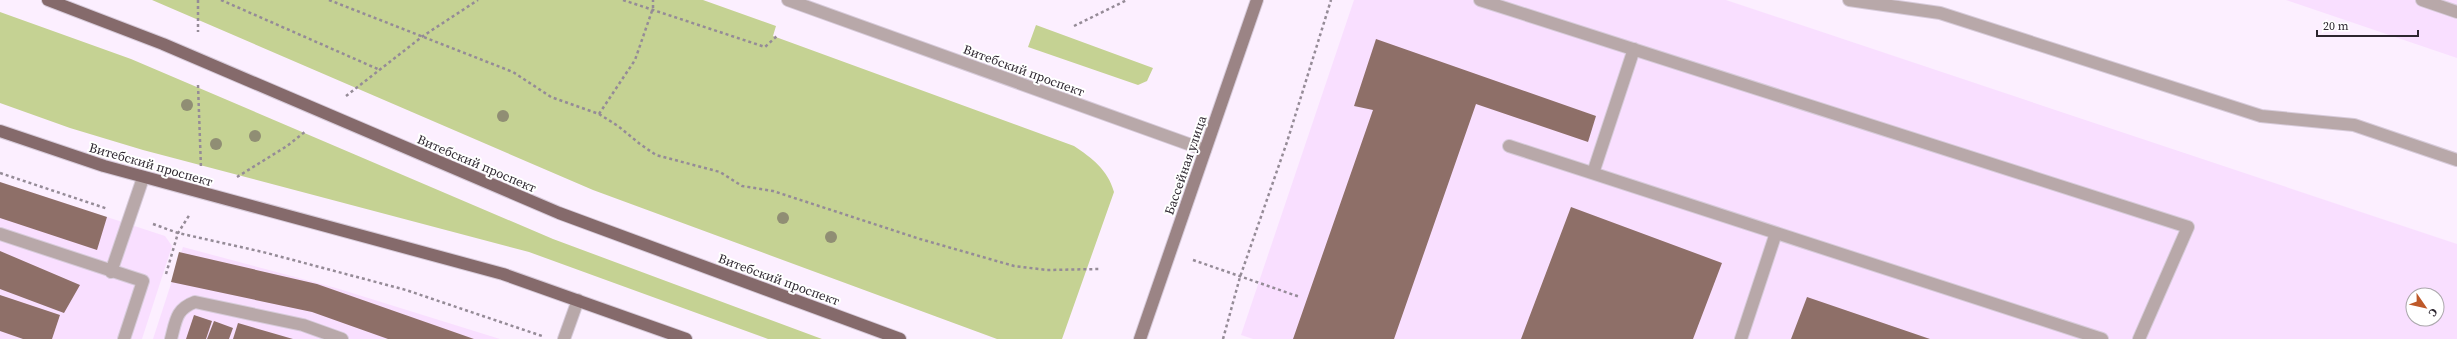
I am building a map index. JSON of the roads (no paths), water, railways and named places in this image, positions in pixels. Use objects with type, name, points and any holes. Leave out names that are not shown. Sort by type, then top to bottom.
[{"type":"main road","name":"Витебский проспект","points":[[48,0],[198,59],[559,213],[900,339]]},
{"type":"main road","name":"Витебский проспект","points":[[0,131],[143,178],[504,274],[686,339]]},
{"type":"street","name":"Витебский проспект","points":[[788,0],[1205,150]]},
{"type":"street","name":"Бассейная улица","points":[[1140,339],[1257,0]]},
{"type":"street","points":[[1480,0],[2188,227],[2139,339]]},
{"type":"street","points":[[1849,0],[1940,13],[2261,116],[2354,124],[2457,160]]},
{"type":"street","points":[[2422,0],[2457,12]]},
{"type":"street","points":[[1593,173],[1634,49]]},
{"type":"street","points":[[1509,146],[2102,339]]},
{"type":"street","points":[[111,272],[143,178]]},
{"type":"street","points":[[1741,339],[1776,233]]},
{"type":"street","points":[[0,234],[111,272],[143,281],[124,339]]},
{"type":"street","points":[[564,339],[578,300]]},
{"type":"street","points":[[171,339],[177,317],[183,307],[195,302],[303,325],[342,339]]}]
